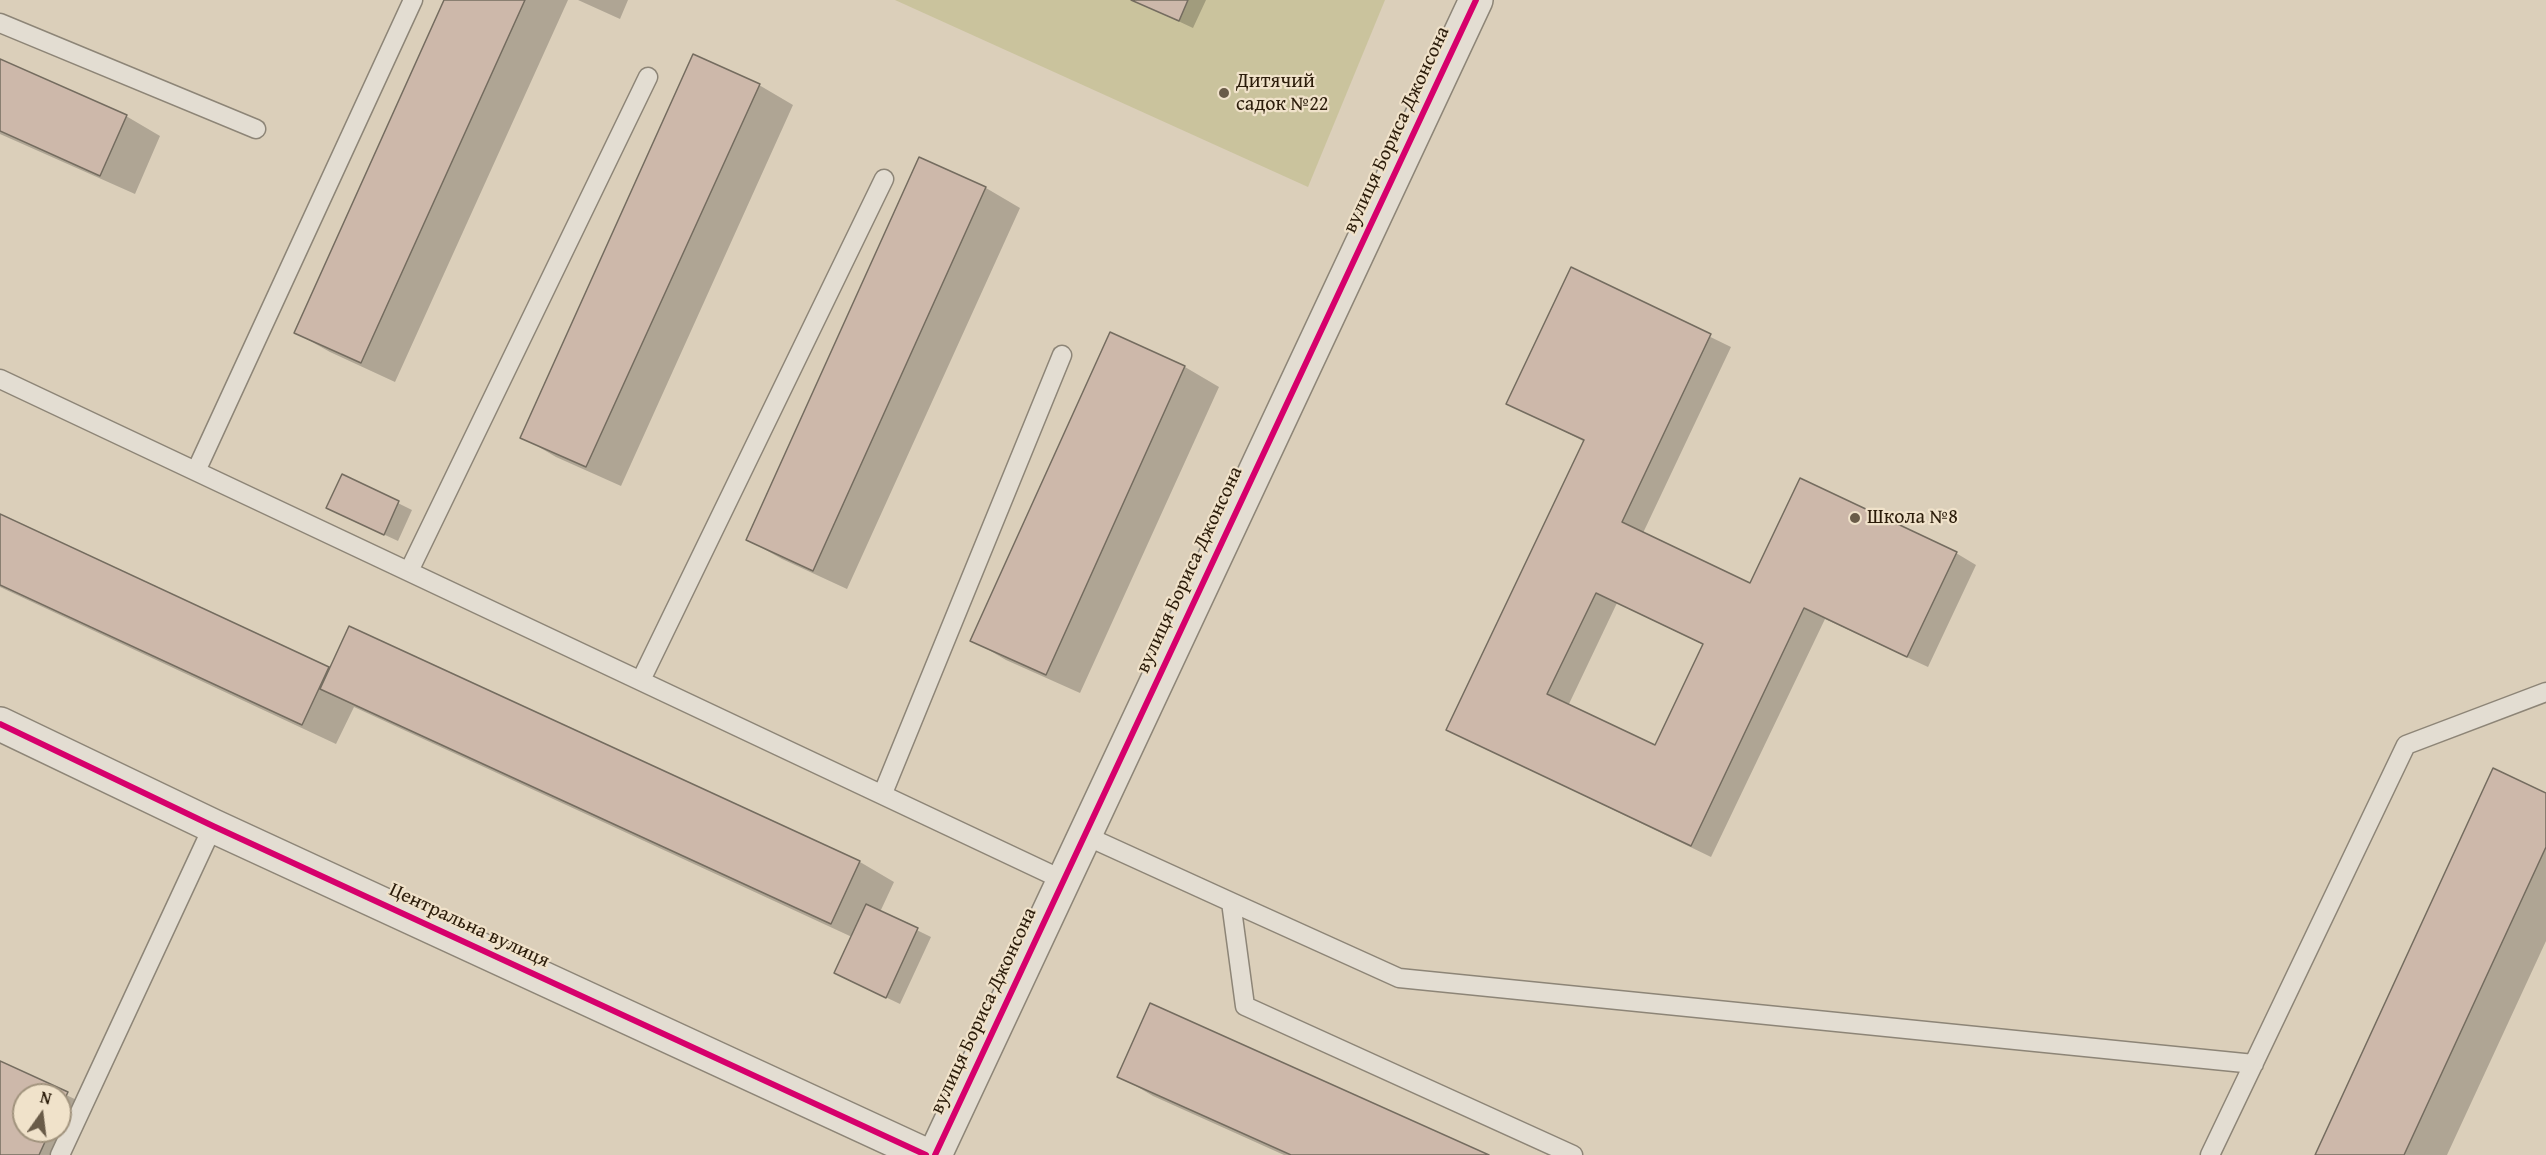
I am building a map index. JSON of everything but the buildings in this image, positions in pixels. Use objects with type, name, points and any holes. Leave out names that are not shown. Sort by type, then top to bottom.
[{"type":"street","name":"вулиця Бориса Джонсона","points":[[935,1155],[1476,0]]},
{"type":"street","name":"Центральна вулиця","points":[[0,723],[213,826],[926,1155]]},
{"type":"lane","points":[[196,471],[413,0]]},
{"type":"lane","points":[[0,23],[256,129]]},
{"type":"lane","points":[[409,571],[648,77]]},
{"type":"lane","points":[[641,680],[884,179]]},
{"type":"lane","points":[[883,793],[1062,355]]},
{"type":"lane","points":[[0,379],[883,793],[1063,880]]},
{"type":"lane","points":[[2210,1155],[2406,745],[2546,692]]},
{"type":"lane","points":[[60,1155],[213,826]]},
{"type":"lane","points":[[1084,834],[1400,978],[2254,1064]]},
{"type":"lane","points":[[1231,902],[1245,1006],[1573,1155]]},
{"type":"shaded area","name":"Дитячий садок №22","points":[[895,0],[1385,0],[1308,187]]},
{"type":"cycle path","points":[[935,1155],[1476,0]]},
{"type":"cycle path","points":[[0,724],[213,826],[926,1155]]},
{"type":"place","name":"Дитячий садок №22","points":[[1224,93]]},
{"type":"place","name":"Школа №8","points":[[1855,518]]}]
